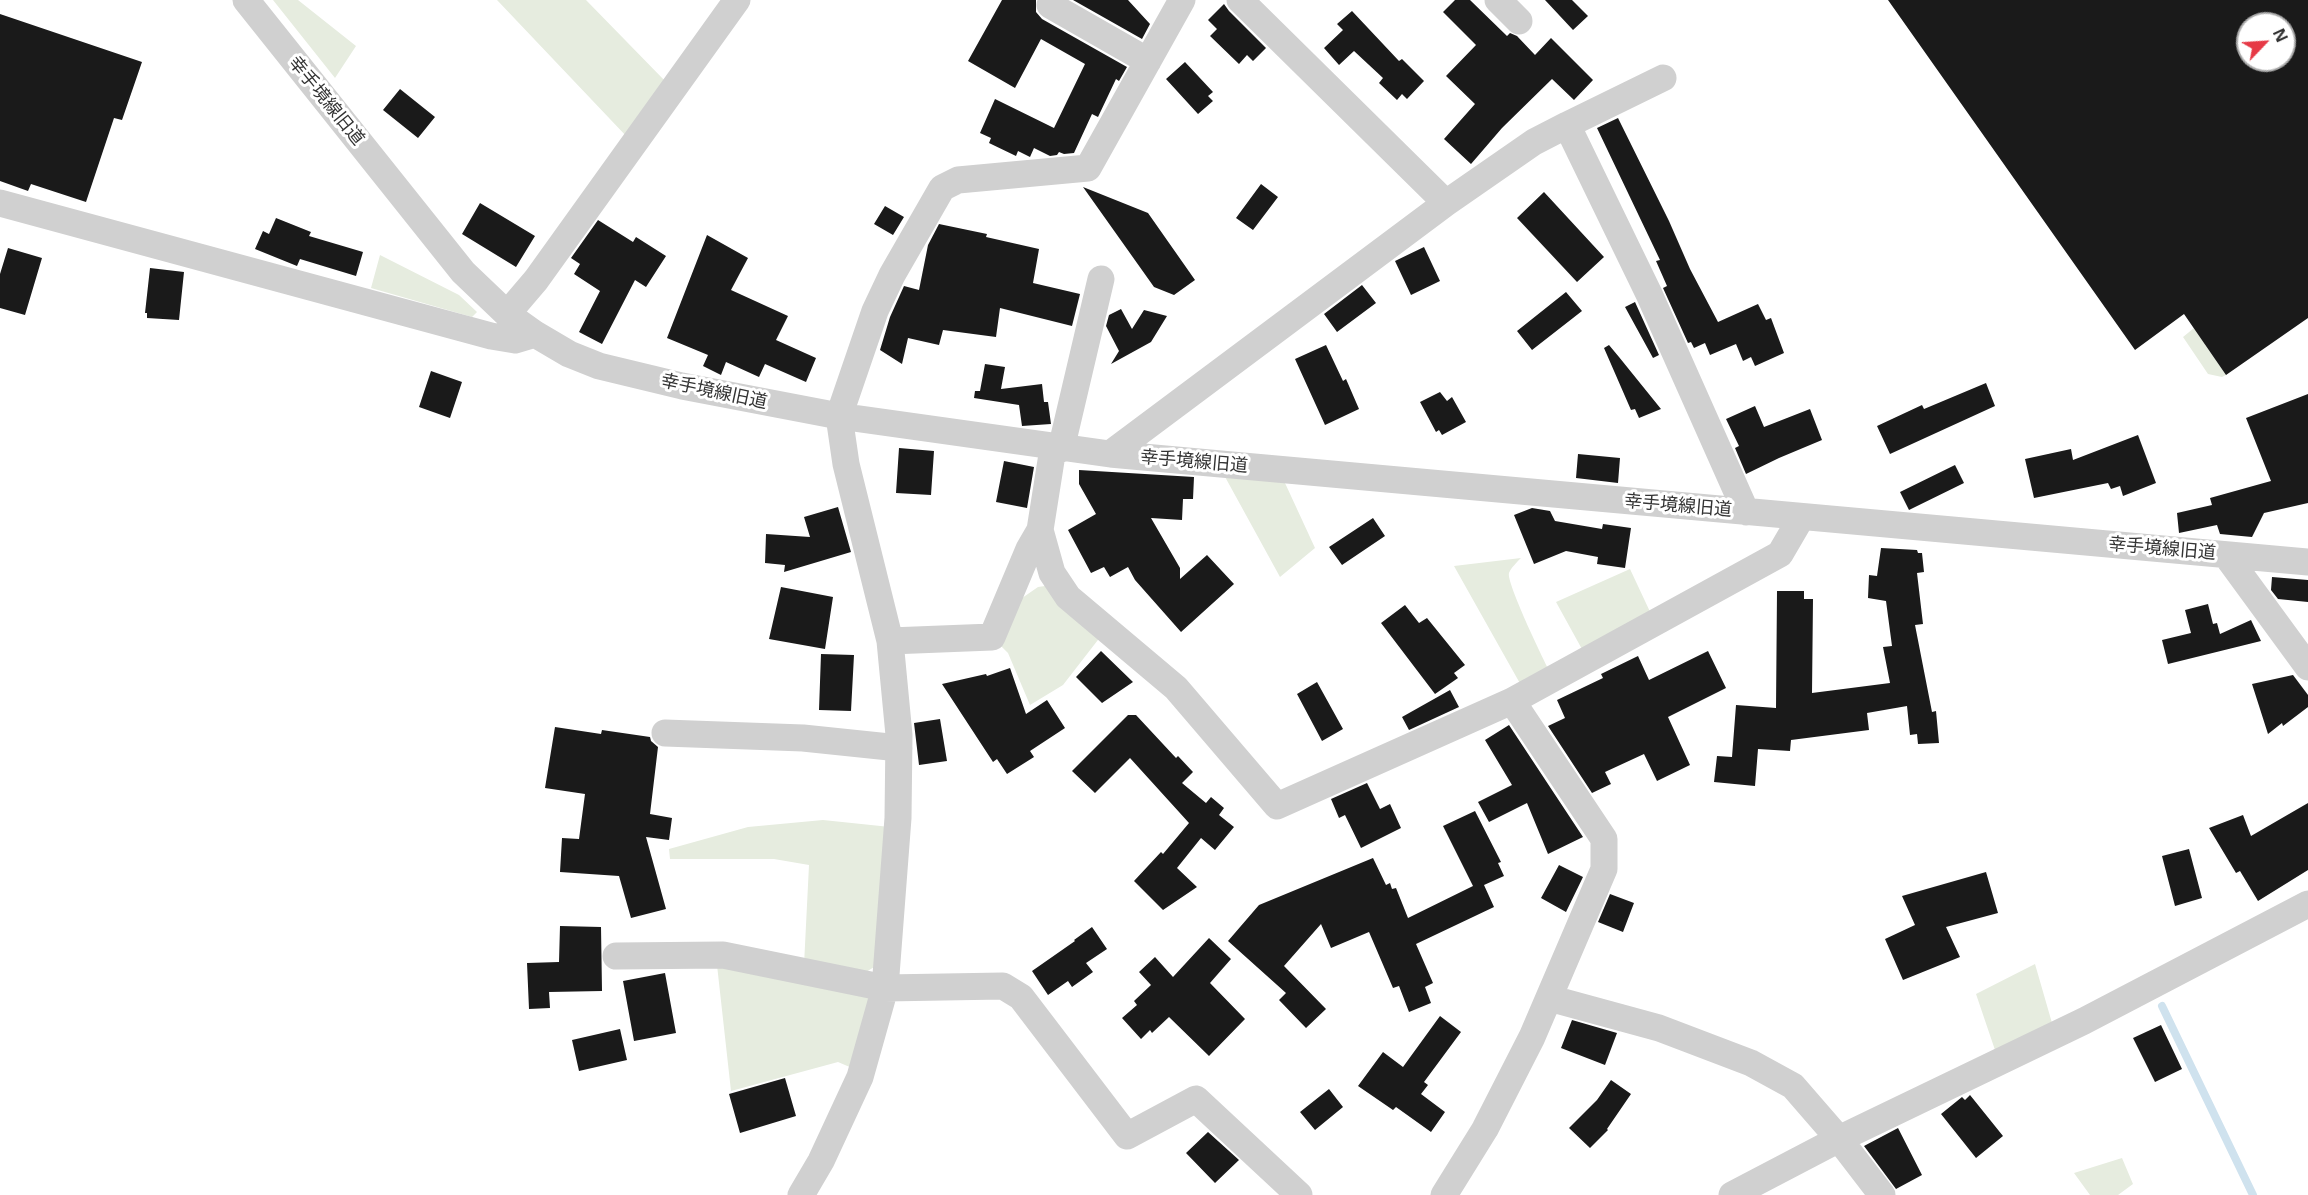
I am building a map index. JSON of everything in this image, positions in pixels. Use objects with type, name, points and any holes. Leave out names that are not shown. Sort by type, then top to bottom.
[{"type":"street","name":"幸手境線旧道","points":[[246,0],[464,272],[507,314],[535,334],[569,354],[599,366],[682,386],[838,416],[1057,448],[1801,518],[2308,562]]},
{"type":"street","points":[[507,314],[536,280],[737,0]]},
{"type":"street","points":[[801,1195],[821,1161],[860,1077],[885,988],[898,818],[899,748],[890,640],[846,464],[838,416],[875,311],[892,275],[942,188],[958,180],[1088,168],[1182,0]]},
{"type":"street","points":[[1240,0],[1446,203]]},
{"type":"street","points":[[1498,0],[1519,21]]},
{"type":"street","points":[[1050,5],[1148,61]]},
{"type":"street","points":[[1110,454],[1446,203],[1534,142],[1662,78]]},
{"type":"street","points":[[1567,125],[1650,294],[1746,512]]},
{"type":"street","points":[[0,203],[491,336],[515,339],[535,334]]},
{"type":"street","points":[[890,640],[992,637],[1029,549],[1040,530],[1057,448],[1101,279]]},
{"type":"street","points":[[1040,530],[1052,573],[1068,597],[1176,688],[1276,806],[1512,701],[1780,554],[1801,518]]},
{"type":"street","points":[[2226,555],[2308,667]]},
{"type":"street","points":[[1444,1195],[1485,1129],[1532,1037],[1604,869],[1604,839],[1512,701]]},
{"type":"street","points":[[665,733],[803,738],[899,748]]},
{"type":"street","points":[[1732,1195],[1839,1139],[2084,1020],[2308,904]]},
{"type":"street","points":[[616,956],[723,955],[885,988],[1003,986],[1021,997],[1127,1136],[1196,1099],[1299,1195]]},
{"type":"street","points":[[1549,998],[1659,1028],[1751,1063],[1793,1086],[1839,1139],[1882,1195]]},
{"type":"shaded area","points":[[273,0],[298,0],[356,46],[335,78]]},
{"type":"shaded area","points":[[497,0],[586,0],[666,82],[628,138]]},
{"type":"shaded area","points":[[380,255],[459,295],[477,312],[472,317],[371,288]]},
{"type":"shaded area","points":[[2194,328],[2226,375],[2222,377],[2208,374],[2183,337]]},
{"type":"shaded area","points":[[1224,475],[1285,483],[1315,548],[1280,577]]},
{"type":"shaded area","points":[[1521,558],[1510,571],[1510,579],[1526,621],[1550,672],[1522,687],[1454,566]]},
{"type":"shaded area","points":[[1630,569],[1652,616],[1583,651],[1556,602]]},
{"type":"shaded area","points":[[1045,586],[1101,636],[1063,685],[1030,705],[1008,653],[999,644],[1012,605],[1038,587]]},
{"type":"shaded area","points":[[823,820],[890,827],[879,964],[866,972],[804,965],[809,865],[774,859],[670,859],[669,849],[748,827]]},
{"type":"shaded area","points":[[2035,964],[2052,1023],[1995,1050],[1976,994]]},
{"type":"shaded area","points":[[717,965],[871,998],[852,1068],[838,1062],[731,1091]]},
{"type":"shaded area","points":[[2122,1158],[2133,1184],[2118,1195],[2090,1195],[2074,1173]]},
{"type":"building","points":[[1002,0],[1036,0],[1036,12],[1042,19],[1127,67],[1119,81],[1116,79],[1098,117],[1092,114],[1074,153],[1059,152],[1057,155],[1050,156],[1034,148],[1030,157],[1018,151],[1016,156],[989,143],[991,138],[980,133],[995,99],[1054,128],[1085,64],[1041,39],[1015,88],[968,61]]},
{"type":"building","points":[[1073,0],[1128,0],[1150,24],[1142,39]]},
{"type":"building","points":[[1455,0],[1470,0],[1507,36],[1510,33],[1517,36],[1535,55],[1551,38],[1593,80],[1574,100],[1552,79],[1502,128],[1471,164],[1444,139],[1475,104],[1446,76],[1476,45],[1443,12]]},
{"type":"building","points":[[1545,0],[1572,0],[1588,16],[1573,30]]},
{"type":"building","points":[[1888,0],[2308,0],[2308,318],[2226,375],[2184,314],[2135,350]]},
{"type":"building","points":[[1224,4],[1266,48],[1253,61],[1247,55],[1239,64],[1210,36],[1217,29],[1208,20]]},
{"type":"building","points":[[1352,11],[1399,61],[1402,59],[1424,81],[1407,99],[1402,94],[1397,100],[1379,83],[1383,78],[1354,51],[1339,65],[1324,48],[1343,30],[1337,24]]},
{"type":"building","points":[[0,14],[142,62],[122,120],[114,118],[86,202],[31,184],[28,191],[0,181]]},
{"type":"building","points":[[1185,62],[1213,92],[1208,96],[1213,101],[1198,114],[1166,79]]},
{"type":"building","points":[[400,89],[435,117],[418,138],[383,110]]},
{"type":"building","points":[[1618,118],[1690,269],[1718,322],[1758,304],[1766,320],[1771,318],[1784,353],[1755,366],[1751,357],[1743,361],[1736,344],[1710,355],[1705,343],[1694,348],[1691,342],[1688,343],[1663,288],[1667,286],[1656,261],[1660,260],[1597,128]]},
{"type":"building","points":[[1261,184],[1278,197],[1253,230],[1236,218]]},
{"type":"building","points":[[1083,187],[1148,213],[1195,280],[1174,295],[1154,287]]},
{"type":"building","points":[[1544,192],[1604,257],[1577,282],[1517,218]]},
{"type":"building","points":[[480,203],[535,236],[516,267],[462,234]]},
{"type":"building","points":[[885,206],[904,217],[893,235],[874,224]]},
{"type":"building","points":[[276,218],[311,232],[309,236],[363,252],[356,276],[300,259],[297,266],[255,249],[263,231],[269,234]]},
{"type":"building","points":[[598,220],[633,242],[636,237],[666,256],[646,287],[635,280],[602,344],[579,332],[600,291],[574,274],[580,264],[571,258]]},
{"type":"building","points":[[939,224],[987,234],[986,237],[1039,249],[1033,283],[1080,294],[1072,326],[1000,308],[996,337],[943,330],[939,345],[908,338],[902,364],[880,350],[890,317],[904,286],[919,290],[928,245]]},
{"type":"building","points":[[707,235],[748,258],[731,290],[788,316],[776,340],[816,358],[806,382],[765,364],[759,377],[726,362],[721,375],[703,366],[708,355],[667,338]]},
{"type":"building","points":[[1424,247],[1440,281],[1411,295],[1395,261]]},
{"type":"building","points":[[8,248],[42,258],[25,315],[0,308],[0,274]]},
{"type":"building","points":[[150,268],[184,272],[179,320],[147,318],[147,313],[145,313]]},
{"type":"building","points":[[1362,285],[1376,303],[1337,332],[1324,314]]},
{"type":"building","points":[[1566,292],[1582,311],[1532,350],[1517,331]]},
{"type":"building","points":[[1635,302],[1659,355],[1653,358],[1625,307]]},
{"type":"building","points":[[1121,309],[1132,329],[1144,310],[1167,316],[1151,342],[1111,364],[1119,351],[1106,326],[1109,315]]},
{"type":"building","points":[[1326,345],[1343,381],[1346,379],[1359,409],[1325,425],[1295,359]]},
{"type":"building","points":[[1609,345],[1661,409],[1639,418],[1635,409],[1631,410],[1604,348]]},
{"type":"building","points":[[985,364],[1005,367],[1001,389],[1042,384],[1044,402],[1048,402],[1051,424],[1022,426],[1019,405],[974,398],[975,391],[980,391]]},
{"type":"building","points":[[431,371],[462,382],[450,418],[419,407]]},
{"type":"building","points":[[1986,383],[1995,406],[1890,454],[1877,426],[1922,405],[1924,409]]},
{"type":"building","points":[[1440,392],[1447,401],[1452,397],[1466,422],[1442,435],[1439,430],[1436,432],[1420,402]]},
{"type":"building","points":[[2308,394],[2308,503],[2264,513],[2252,537],[2220,534],[2217,525],[2179,533],[2177,513],[2212,505],[2210,498],[2271,481],[2246,418]]},
{"type":"building","points":[[1755,406],[1764,427],[1810,409],[1822,440],[1746,474],[1735,448],[1739,446],[1726,419]]},
{"type":"building","points":[[2138,435],[2156,483],[2123,496],[2120,486],[2111,489],[2108,483],[2034,498],[2025,459],[2071,449],[2073,460]]},
{"type":"building","points":[[899,448],[934,451],[931,495],[896,493]]},
{"type":"building","points":[[1578,454],[1620,458],[1618,483],[1576,478]]},
{"type":"building","points":[[1004,461],[1034,467],[1027,508],[996,502]]},
{"type":"building","points":[[1955,465],[1964,483],[1909,510],[1900,492]]},
{"type":"building","points":[[1079,470],[1194,477],[1193,499],[1183,499],[1182,520],[1151,518],[1180,568],[1180,579],[1207,555],[1234,584],[1181,632],[1135,580],[1128,567],[1110,577],[1104,567],[1091,573],[1068,530],[1096,514],[1079,484]]},
{"type":"building","points":[[838,507],[851,552],[784,572],[785,565],[765,563],[766,534],[810,537],[804,517]]},
{"type":"building","points":[[1532,508],[1550,511],[1555,521],[1602,529],[1603,524],[1631,528],[1625,568],[1597,564],[1598,557],[1566,551],[1534,564],[1514,515]]},
{"type":"building","points":[[1373,518],[1385,536],[1342,565],[1329,547]]},
{"type":"building","points":[[1881,548],[1917,550],[1918,553],[1922,553],[1924,572],[1917,573],[1923,624],[1915,625],[1932,712],[1936,711],[1939,743],[1918,744],[1917,734],[1910,735],[1907,706],[1867,713],[1869,730],[1791,740],[1790,751],[1758,749],[1755,786],[1714,782],[1717,756],[1732,757],[1736,705],[1776,708],[1777,591],[1804,591],[1804,599],[1813,599],[1812,693],[1890,683],[1883,647],[1892,646],[1886,601],[1868,598],[1869,575],[1877,576]]},
{"type":"building","points":[[2272,577],[2308,580],[2308,602],[2278,599],[2271,590]]},
{"type":"building","points":[[781,587],[833,597],[825,649],[769,639]]},
{"type":"building","points":[[2208,604],[2213,624],[2217,623],[2220,634],[2251,620],[2261,641],[2168,664],[2162,640],[2191,633],[2185,610]]},
{"type":"building","points":[[1405,605],[1419,623],[1427,618],[1465,665],[1454,673],[1458,678],[1435,694],[1381,623]]},
{"type":"building","points":[[1101,651],[1133,682],[1102,703],[1076,677]]},
{"type":"building","points":[[1708,651],[1726,688],[1668,717],[1690,765],[1657,781],[1644,754],[1605,772],[1611,784],[1592,793],[1548,726],[1565,718],[1557,700],[1603,678],[1601,674],[1638,656],[1649,680]]},
{"type":"building","points":[[821,654],[854,655],[851,711],[819,710]]},
{"type":"building","points":[[1010,668],[1026,714],[1047,700],[1065,728],[1030,751],[1034,757],[1007,774],[997,759],[993,762],[942,684],[986,674],[987,676]]},
{"type":"building","points":[[2293,675],[2308,695],[2308,707],[2268,734],[2252,684]]},
{"type":"building","points":[[1317,682],[1343,729],[1322,741],[1297,694]]},
{"type":"building","points":[[1450,690],[1459,707],[1409,730],[1402,717]]},
{"type":"building","points":[[1128,715],[1136,715],[1176,758],[1178,756],[1193,772],[1182,783],[1206,803],[1211,797],[1224,808],[1219,815],[1234,827],[1215,850],[1201,838],[1177,868],[1197,887],[1163,910],[1134,881],[1161,852],[1163,854],[1189,823],[1130,758],[1095,793],[1072,771]]},
{"type":"building","points":[[940,719],[947,761],[919,765],[914,723]]},
{"type":"building","points":[[1509,725],[1583,837],[1548,854],[1527,803],[1489,822],[1478,802],[1512,785],[1485,740]]},
{"type":"building","points":[[555,727],[601,734],[602,730],[650,737],[658,747],[650,814],[672,818],[669,840],[646,837],[666,909],[631,918],[619,876],[560,872],[562,838],[579,839],[585,794],[545,788]]},
{"type":"building","points":[[1367,783],[1380,809],[1390,804],[1401,828],[1361,848],[1345,815],[1339,818],[1331,799]]},
{"type":"building","points":[[2308,803],[2308,870],[2258,901],[2240,871],[2236,873],[2209,828],[2243,815],[2251,836]]},
{"type":"building","points":[[1475,811],[1501,862],[1498,863],[1504,876],[1484,885],[1494,907],[1416,944],[1433,983],[1425,987],[1431,1003],[1409,1012],[1399,986],[1393,988],[1369,932],[1331,948],[1321,924],[1284,966],[1326,1009],[1306,1028],[1279,1000],[1286,993],[1228,941],[1259,905],[1373,858],[1386,885],[1390,883],[1392,889],[1396,888],[1408,918],[1473,886],[1443,826]]},
{"type":"building","points":[[2189,849],[2202,898],[2175,906],[2162,856]]},
{"type":"building","points":[[1559,865],[1583,877],[1566,912],[1541,898]]},
{"type":"building","points":[[1986,872],[1998,913],[1946,927],[1960,957],[1903,980],[1885,939],[1915,925],[1902,896]]},
{"type":"building","points":[[1610,894],[1634,903],[1623,932],[1598,922]]},
{"type":"building","points":[[560,926],[601,927],[602,991],[549,992],[550,1008],[529,1009],[527,963],[559,962]]},
{"type":"building","points":[[1092,927],[1107,949],[1086,963],[1093,972],[1072,987],[1068,981],[1048,995],[1032,971]]},
{"type":"building","points":[[1209,938],[1231,959],[1210,983],[1245,1019],[1209,1056],[1169,1017],[1152,1033],[1150,1030],[1141,1039],[1122,1018],[1137,1005],[1134,1001],[1151,985],[1139,972],[1155,957],[1173,977]]},
{"type":"building","points":[[665,973],[676,1033],[634,1041],[623,981]]},
{"type":"building","points":[[1440,1016],[1461,1032],[1424,1082],[1428,1085],[1421,1094],[1445,1112],[1431,1132],[1396,1107],[1393,1110],[1358,1086],[1383,1052],[1403,1067]]},
{"type":"building","points":[[1572,1020],[1617,1033],[1605,1065],[1561,1048]]},
{"type":"building","points":[[2161,1025],[2182,1069],[2155,1082],[2133,1038]]},
{"type":"building","points":[[620,1029],[627,1060],[579,1071],[572,1040]]},
{"type":"building","points":[[785,1078],[796,1116],[740,1133],[729,1094]]},
{"type":"building","points":[[1611,1080],[1631,1094],[1608,1130],[1590,1148],[1569,1128],[1597,1100]]},
{"type":"building","points":[[1329,1089],[1343,1107],[1315,1130],[1300,1112]]},
{"type":"building","points":[[1970,1095],[2003,1136],[1976,1158],[1941,1114],[1962,1097],[1965,1100]]},
{"type":"building","points":[[1898,1128],[1922,1175],[1896,1189],[1864,1146]]},
{"type":"building","points":[[1208,1132],[1239,1160],[1215,1183],[1186,1153]]},
{"type":"waterway","points":[[2162,1006],[2253,1195]]}]
